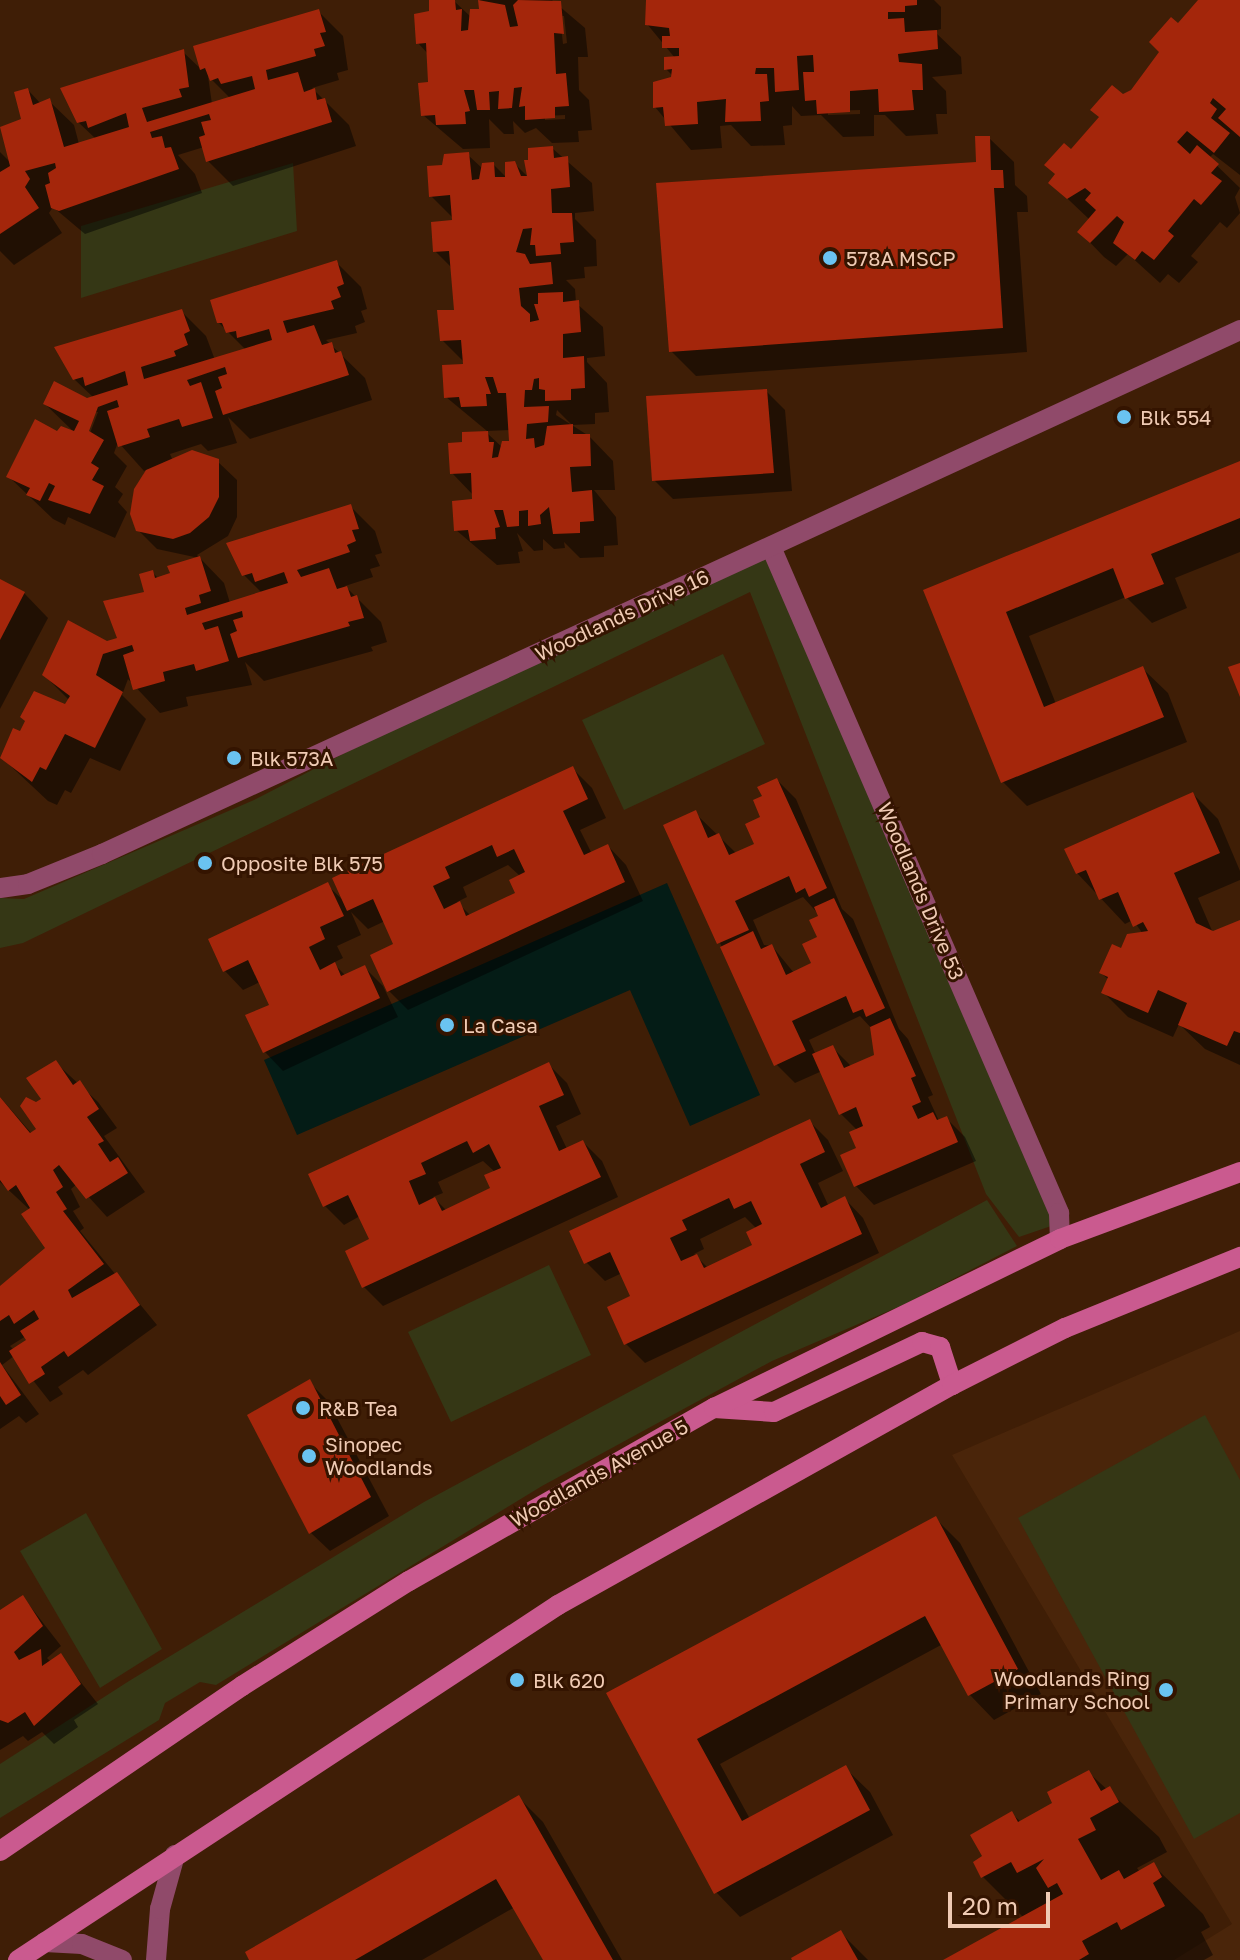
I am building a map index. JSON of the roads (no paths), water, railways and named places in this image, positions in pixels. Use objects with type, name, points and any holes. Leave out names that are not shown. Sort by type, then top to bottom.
[{"type":"main road","name":"Woodlands Avenue 5","points":[[0,1851],[242,1686],[409,1581],[714,1408],[1060,1239],[1240,1172]]},
{"type":"main road","points":[[18,1960],[558,1605],[952,1385],[1065,1328],[1240,1257]]},
{"type":"main road","points":[[714,1408],[774,1412],[922,1342],[940,1347],[952,1385]]},
{"type":"street","name":"Woodlands Drive 16","points":[[0,888],[28,884],[102,854],[1240,330]]},
{"type":"street","name":"Woodlands Drive 53","points":[[771,547],[1053,1199],[1060,1239]]},
{"type":"street","points":[[156,1960],[160,1909],[175,1855]]},
{"type":"street","points":[[45,1942],[82,1944],[122,1960]]},
{"type":"water","name":"La Casa","points":[[667,883],[760,1095],[690,1126],[630,990],[297,1135],[264,1060]]},
{"type":"place","name":"578A MSCP","points":[[830,258]]},
{"type":"place","name":"Blk 554","points":[[1124,417]]},
{"type":"place","name":"Blk 573A","points":[[234,758]]},
{"type":"place","name":"Opposite Blk 575","points":[[205,863]]},
{"type":"place","name":"La Casa","points":[[447,1025]]},
{"type":"place","name":"R&B Tea","points":[[303,1408]]},
{"type":"place","name":"Sinopec Woodlands","points":[[309,1456]]},
{"type":"place","name":"Blk 620","points":[[517,1680]]},
{"type":"place","name":"Woodlands Ring Primary School","points":[[1166,1690]]}]
